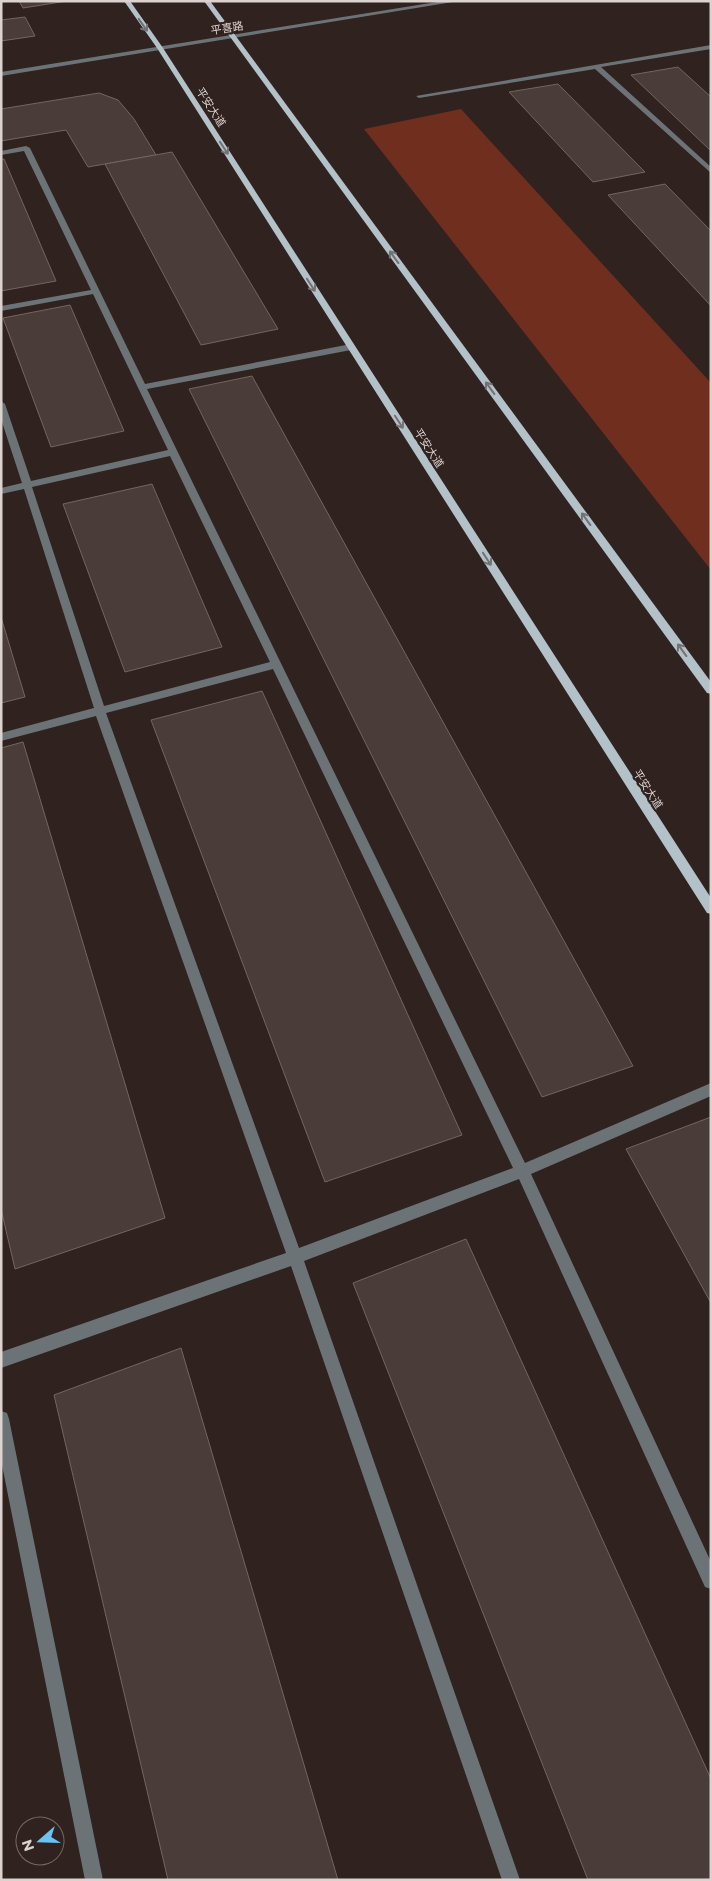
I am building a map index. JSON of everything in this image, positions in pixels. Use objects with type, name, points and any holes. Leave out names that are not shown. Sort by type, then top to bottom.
[{"type":"main road","name":"平安大道","points":[[126,1],[160,48],[711,908]]},
{"type":"main road","points":[[207,1],[711,690]]},
{"type":"street","name":"平喜路","points":[[1,74],[456,1]]},
{"type":"street","points":[[419,96],[711,47]]},
{"type":"street","points":[[596,66],[711,171]]},
{"type":"street","points":[[1,153],[26,148],[522,1171],[711,1581]]},
{"type":"street","points":[[1,309],[96,291]]},
{"type":"street","points":[[142,387],[351,347]]},
{"type":"street","points":[[1,404],[100,711],[295,1257],[511,1880]]},
{"type":"street","points":[[1,491],[174,452]]},
{"type":"street","points":[[1,737],[276,664]]},
{"type":"street","points":[[1,1360],[295,1257],[522,1171],[711,1089]]},
{"type":"street","points":[[1,1419],[94,1880]]},
{"type":"shaded area","points":[[461,109],[711,383],[711,570],[364,129]]},
{"type":"building","points":[[19,1],[67,1],[23,8]]},
{"type":"building","points":[[25,17],[35,36],[1,41],[1,20]]},
{"type":"building","points":[[678,67],[711,97],[711,151],[631,75]]},
{"type":"building","points":[[558,84],[645,172],[593,182],[509,92]]},
{"type":"building","points":[[99,93],[118,100],[134,119],[156,155],[88,167],[66,130],[1,141],[1,109]]},
{"type":"building","points":[[172,152],[278,329],[201,345],[105,164]]},
{"type":"building","points":[[1,159],[4,159],[56,281],[1,291]]},
{"type":"building","points":[[665,184],[711,231],[711,306],[608,195]]},
{"type":"building","points":[[70,305],[124,431],[51,447],[3,318]]},
{"type":"building","points":[[252,376],[633,1066],[542,1097],[189,389]]},
{"type":"building","points":[[152,484],[222,647],[125,672],[63,504]]},
{"type":"building","points":[[1,617],[25,697],[1,703]]},
{"type":"building","points":[[262,691],[462,1135],[325,1182],[151,720]]},
{"type":"building","points":[[23,742],[165,1218],[15,1269],[1,1209],[1,748]]},
{"type":"building","points":[[711,1117],[711,1303],[626,1149]]},
{"type":"building","points":[[466,1239],[711,1779],[711,1880],[588,1880],[353,1283]]},
{"type":"building","points":[[181,1348],[338,1880],[168,1880],[54,1395]]}]
